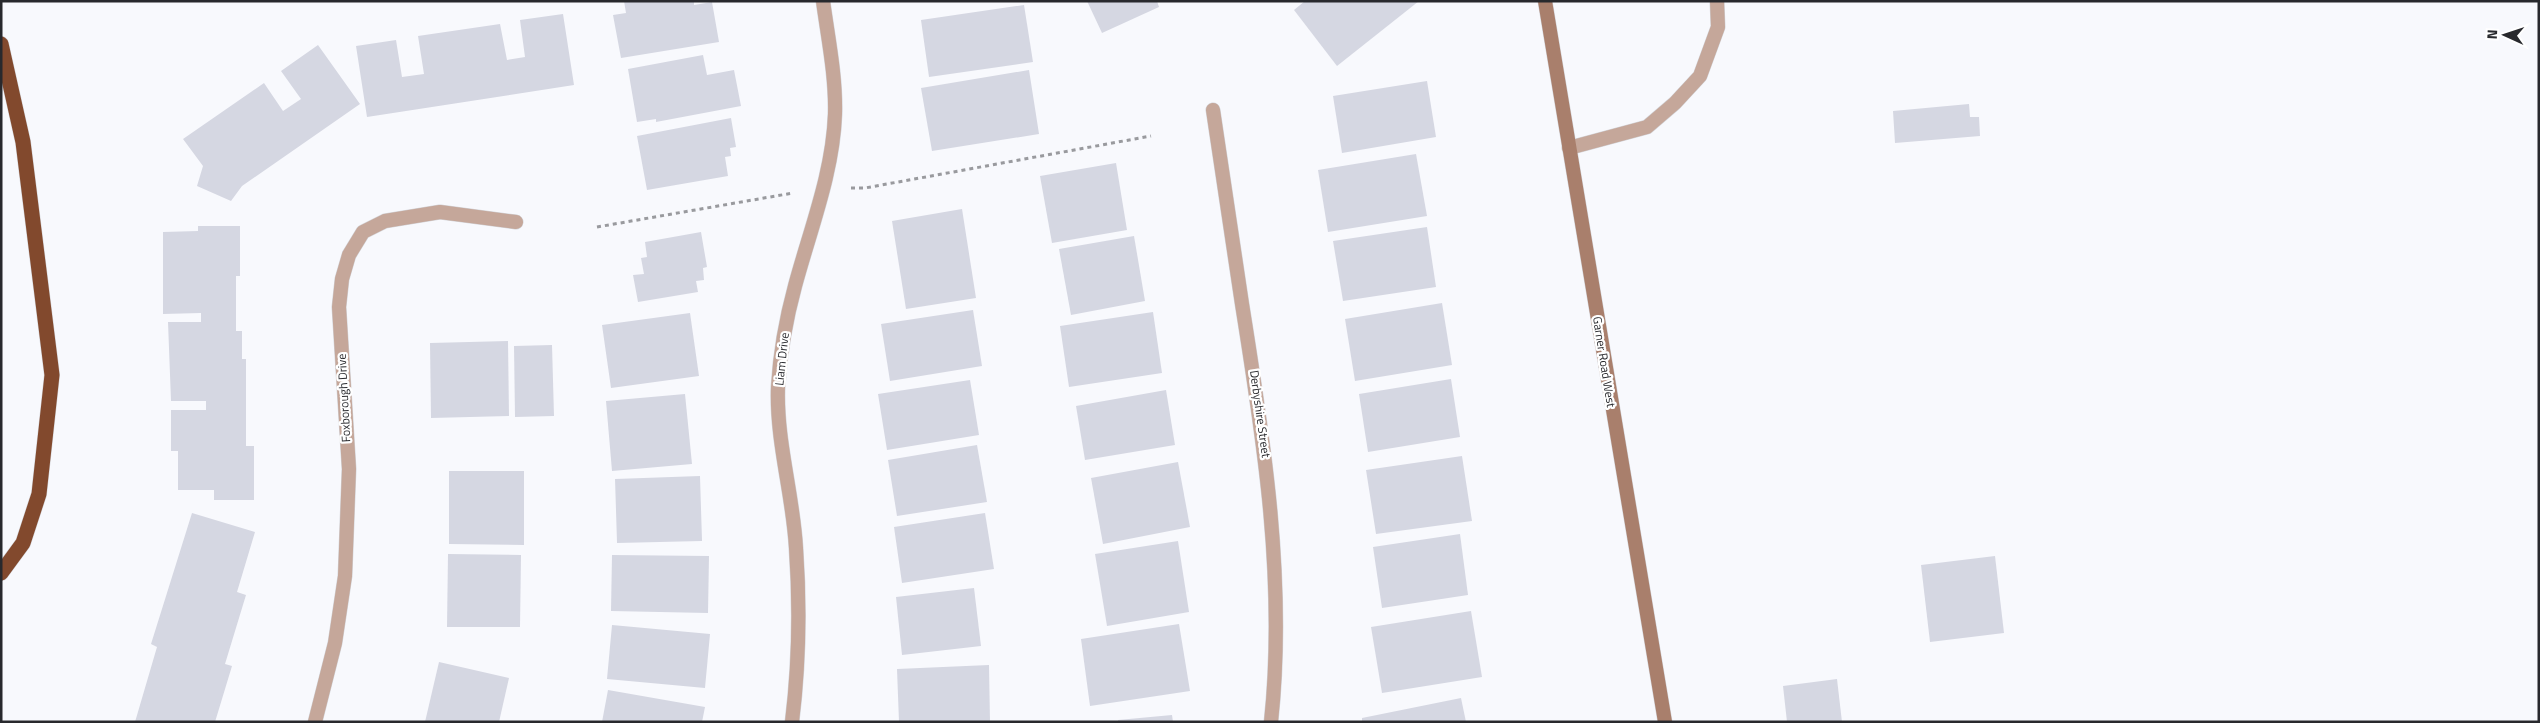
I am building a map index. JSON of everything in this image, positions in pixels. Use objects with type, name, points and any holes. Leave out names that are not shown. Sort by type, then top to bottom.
[{"type":"highway","points":[[1,44],[23,142],[52,375],[39,494],[23,543],[1,573]]},
{"type":"main road","name":"Garner Road West","points":[[1546,1],[1665,722]]},
{"type":"street","name":"Liam Drive","points":[[792,722],[797,655],[796,548],[780,430],[778,388],[783,338],[794,288],[822,191],[835,114],[833,72],[823,1]]},
{"type":"street","points":[[1569,148],[1647,127],[1675,103],[1700,76],[1718,27],[1717,1]]},
{"type":"street","name":"Derbyshire Street","points":[[1213,110],[1268,476],[1273,558],[1275,652],[1271,722]]},
{"type":"street","name":"Foxborough Drive","points":[[315,722],[335,643],[345,576],[349,469],[339,307],[342,280],[349,255],[364,232],[385,221],[440,212],[516,222]]},
{"type":"path","points":[[850,188],[865,188],[1151,136]]},
{"type":"path","points":[[597,227],[793,193]]},
{"type":"building","points":[[624,1],[694,1],[694,5],[712,2],[719,42],[621,58],[613,15],[626,13]]},
{"type":"building","points":[[1087,1],[1157,1],[1159,7],[1102,33]]},
{"type":"building","points":[[1305,1],[1419,1],[1337,66],[1294,10]]},
{"type":"building","points":[[1024,5],[1033,62],[929,77],[921,20]]},
{"type":"building","points":[[563,14],[574,85],[367,117],[356,46],[396,40],[402,77],[424,74],[418,36],[500,24],[507,60],[525,57],[520,20]]},
{"type":"building","points":[[318,45],[360,104],[242,186],[231,201],[197,186],[203,166],[183,139],[264,83],[283,111],[301,99],[281,71]]},
{"type":"building","points":[[703,55],[707,75],[734,70],[741,106],[656,122],[656,119],[637,122],[628,69]]},
{"type":"building","points":[[1029,70],[1039,134],[932,151],[921,88]]},
{"type":"building","points":[[1427,81],[1436,137],[1342,153],[1333,96]]},
{"type":"building","points":[[1969,104],[1970,117],[1979,117],[1980,136],[1895,143],[1893,111]]},
{"type":"building","points":[[731,118],[736,147],[730,148],[731,156],[725,157],[728,176],[647,190],[637,136]]},
{"type":"building","points":[[1416,154],[1427,216],[1328,232],[1318,170]]},
{"type":"building","points":[[1116,163],[1127,230],[1052,243],[1040,176]]},
{"type":"building","points":[[962,209],[976,298],[906,309],[892,221]]},
{"type":"building","points":[[198,226],[240,226],[240,276],[236,276],[236,331],[242,331],[242,359],[246,359],[246,446],[254,446],[254,500],[214,500],[214,490],[178,490],[178,451],[171,451],[171,410],[206,410],[206,401],[171,401],[168,322],[201,322],[201,313],[163,314],[163,232],[198,231]]},
{"type":"building","points":[[1427,227],[1436,287],[1343,301],[1333,241]]},
{"type":"building","points":[[701,232],[707,267],[703,268],[704,280],[696,281],[698,292],[638,302],[633,275],[644,274],[641,258],[647,257],[645,242]]},
{"type":"building","points":[[1134,236],[1145,301],[1071,315],[1059,249]]},
{"type":"building","points":[[1442,303],[1452,365],[1355,381],[1345,319]]},
{"type":"building","points":[[973,310],[982,366],[890,381],[881,324]]},
{"type":"building","points":[[1153,312],[1162,373],[1069,387],[1060,326]]},
{"type":"building","points":[[690,313],[699,376],[611,388],[602,325]]},
{"type":"building","points":[[508,341],[509,416],[431,418],[430,343]]},
{"type":"building","points":[[552,345],[554,416],[515,417],[514,346]]},
{"type":"building","points":[[1451,379],[1460,437],[1368,452],[1359,394]]},
{"type":"building","points":[[970,380],[979,435],[887,450],[878,394]]},
{"type":"building","points":[[1166,390],[1175,445],[1085,460],[1076,406]]},
{"type":"building","points":[[685,394],[692,464],[612,471],[606,401]]},
{"type":"building","points":[[977,445],[987,502],[897,516],[888,460]]},
{"type":"building","points":[[1462,456],[1472,521],[1376,534],[1366,470]]},
{"type":"building","points":[[1178,462],[1190,527],[1103,544],[1091,478]]},
{"type":"building","points":[[449,471],[524,471],[524,545],[449,544]]},
{"type":"building","points":[[700,476],[702,541],[617,543],[615,479]]},
{"type":"building","points":[[192,513],[255,532],[237,592],[246,595],[225,664],[232,666],[215,722],[135,722],[157,647],[151,644]]},
{"type":"building","points":[[985,513],[994,569],[902,583],[894,527]]},
{"type":"building","points":[[1460,534],[1468,595],[1382,608],[1373,547]]},
{"type":"building","points":[[1178,541],[1189,612],[1107,626],[1095,554]]},
{"type":"building","points":[[448,554],[521,555],[520,627],[447,627]]},
{"type":"building","points":[[612,555],[709,556],[708,613],[611,611]]},
{"type":"building","points":[[1995,556],[2004,633],[1930,642],[1921,565]]},
{"type":"building","points":[[974,588],[981,646],[902,655],[896,597]]},
{"type":"building","points":[[1471,611],[1482,677],[1382,693],[1371,627]]},
{"type":"building","points":[[1179,624],[1190,691],[1090,706],[1081,639]]},
{"type":"building","points":[[612,625],[710,634],[705,688],[607,679]]},
{"type":"building","points":[[439,662],[509,678],[499,722],[425,722]]},
{"type":"building","points":[[989,665],[990,722],[899,722],[897,669]]},
{"type":"building","points":[[1837,679],[1842,722],[1787,722],[1783,686]]},
{"type":"building","points":[[608,690],[705,707],[702,722],[602,722]]},
{"type":"building","points":[[1461,698],[1466,722],[1362,722],[1362,718]]},
{"type":"building","points":[[1172,715],[1173,722],[1118,722],[1118,720]]}]
